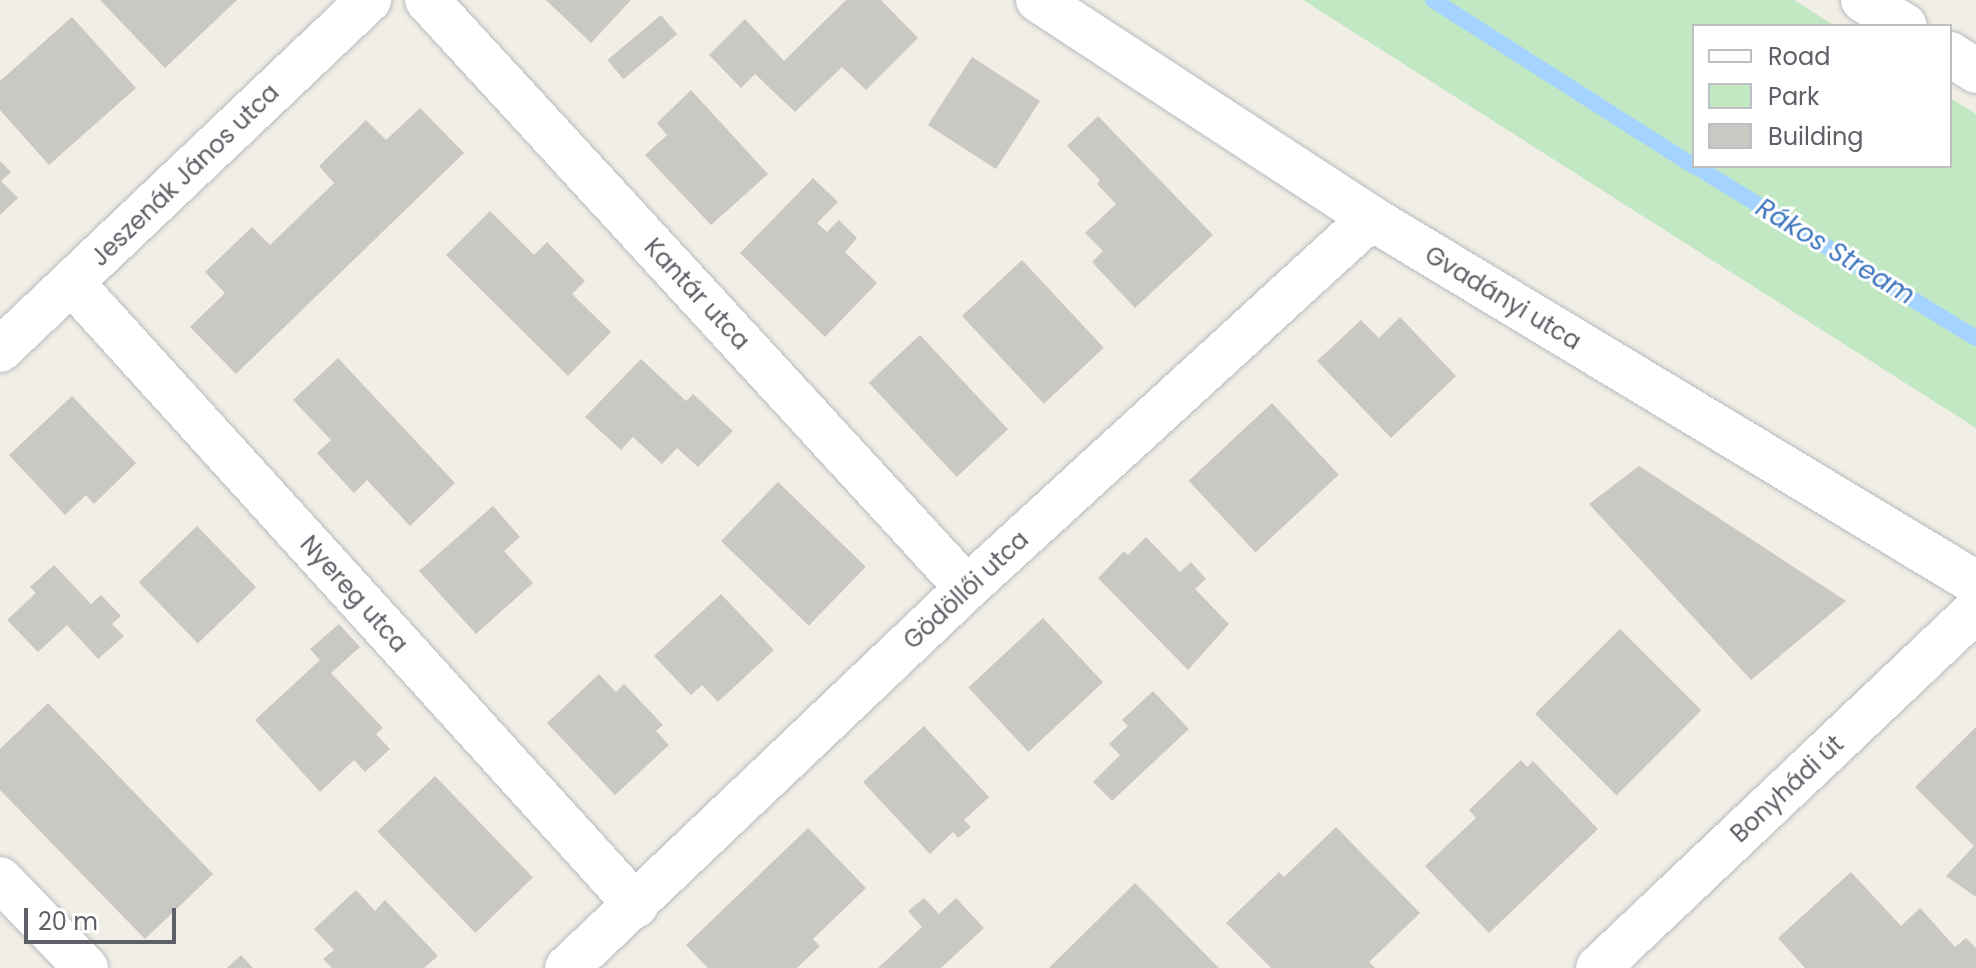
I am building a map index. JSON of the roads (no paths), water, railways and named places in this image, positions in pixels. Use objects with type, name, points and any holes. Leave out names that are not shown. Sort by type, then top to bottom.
[{"type":"street","name":"Jeszenák János utca","points":[[0,350],[369,0]]},
{"type":"street","name":"Kantár utca","points":[[427,0],[967,588]]},
{"type":"street","name":"Gvadányi utca","points":[[1038,0],[1371,218],[1976,583]]},
{"type":"street","points":[[1863,0],[1902,24]]},
{"type":"street","points":[[1952,55],[1976,71]]},
{"type":"street","name":"Gödöllői utca","points":[[567,968],[967,588],[1371,218]]},
{"type":"street","name":"Nyereg utca","points":[[72,283],[636,905]]},
{"type":"street","name":"Bonyhádi út","points":[[1598,968],[1976,610]]},
{"type":"street","points":[[0,879],[86,968]]},
{"type":"waterway","name":"Rákos Stream","points":[[1433,0],[1692,165]]},
{"type":"waterway","name":"Rákos Stream","points":[[1698,168],[1976,338]]}]
